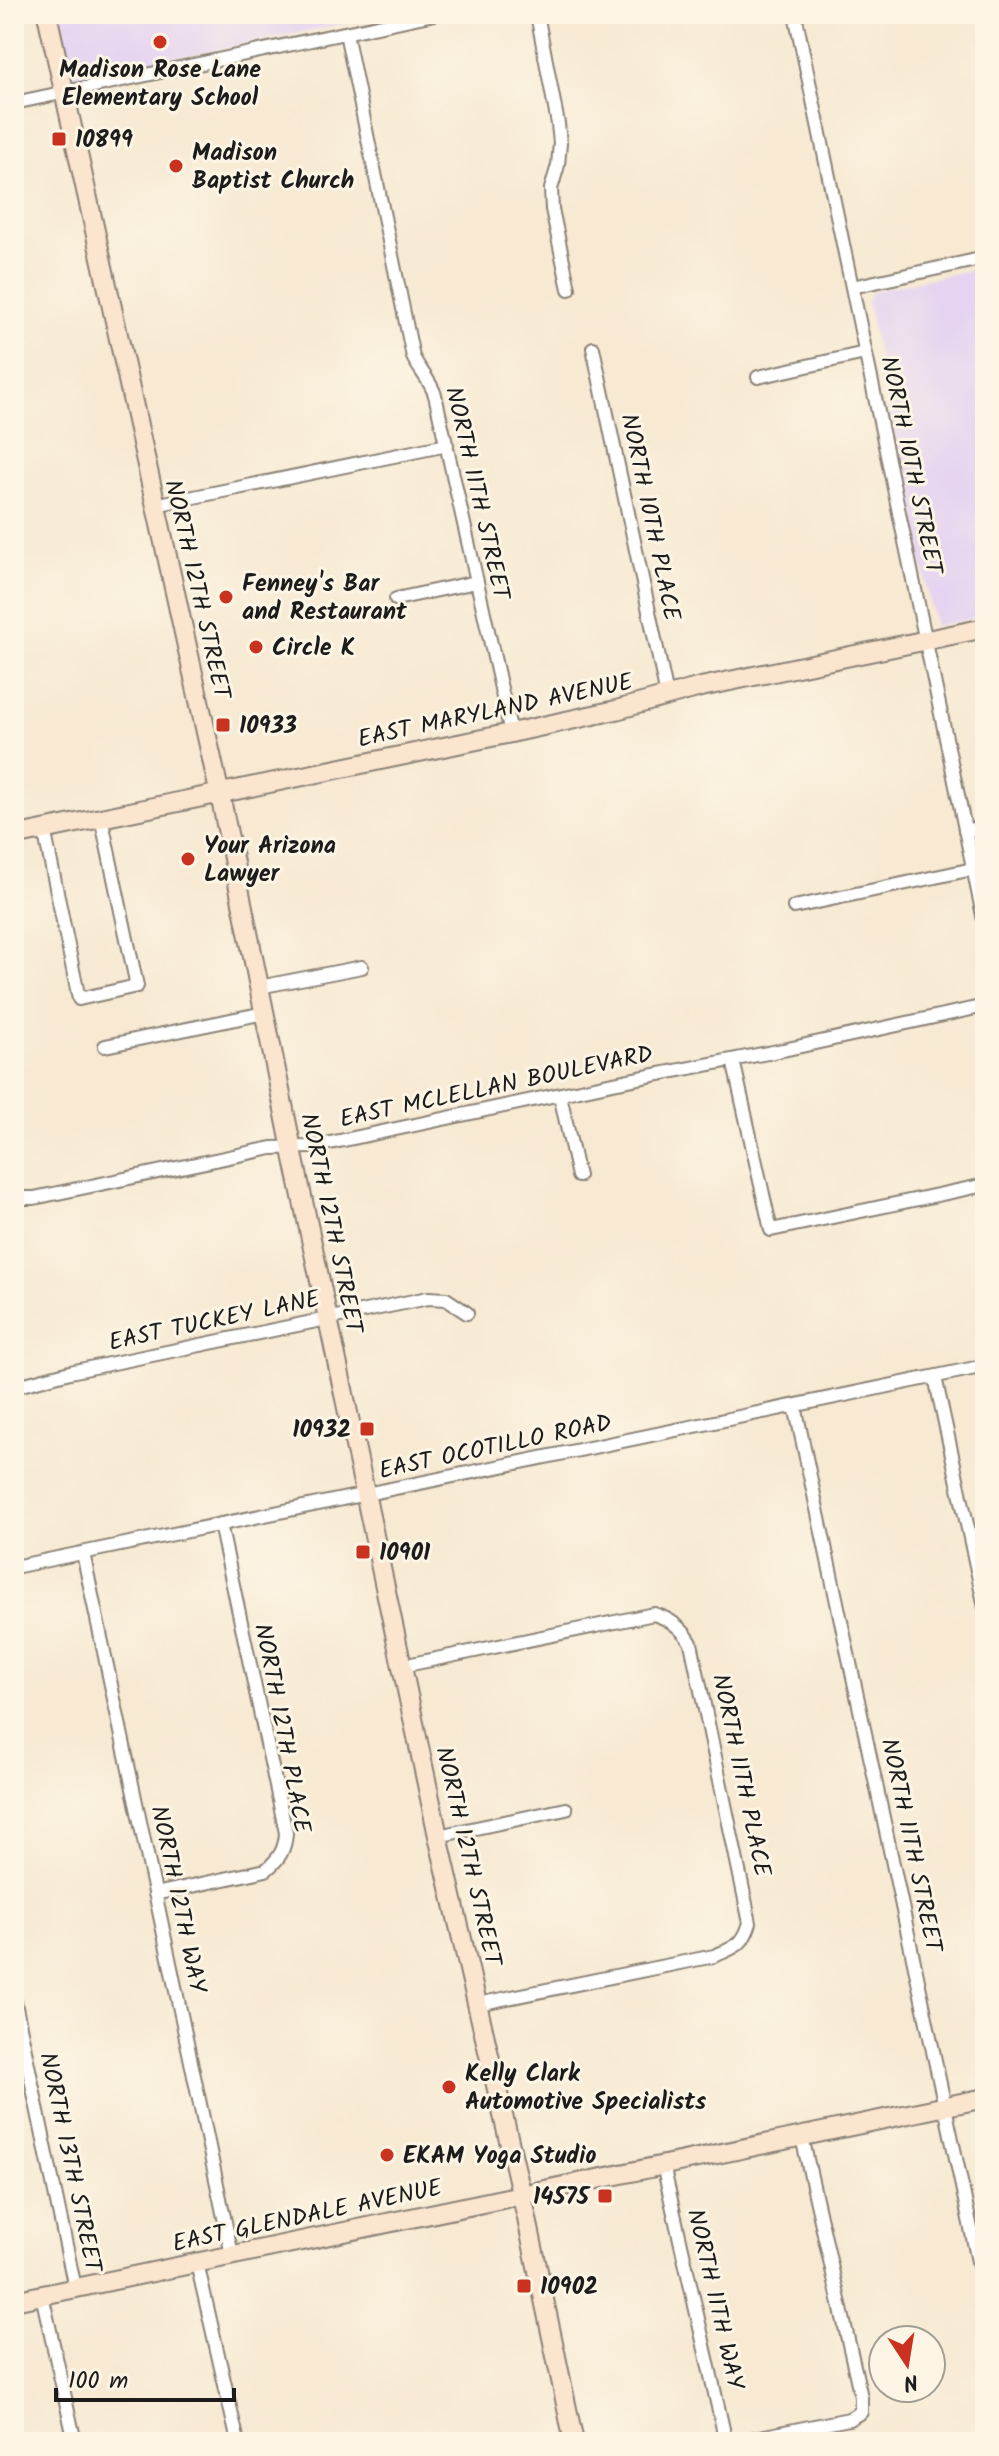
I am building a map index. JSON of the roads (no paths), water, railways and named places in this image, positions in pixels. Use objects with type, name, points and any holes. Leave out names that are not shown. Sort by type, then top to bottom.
[{"type":"street","name":"NORTH 12TH STREET","points":[[47,14],[219,793],[438,1836],[522,2195],[574,2442]]},
{"type":"street","points":[[14,103],[434,14]]},
{"type":"street","points":[[537,14],[558,124],[560,143],[551,189],[552,209],[569,289]]},
{"type":"street","name":"NORTH 10TH STREET","points":[[795,14],[985,925]]},
{"type":"street","name":"NORTH 11TH STREET","points":[[346,33],[413,357],[430,381],[447,445],[511,733]]},
{"type":"street","points":[[852,287],[985,258]]},
{"type":"street","name":"NORTH 10TH PLACE","points":[[593,348],[667,696]]},
{"type":"street","points":[[758,377],[865,353]]},
{"type":"street","points":[[155,505],[447,445]]},
{"type":"street","points":[[396,599],[476,582]]},
{"type":"street","name":"EAST MARYLAND AVENUE","points":[[14,836],[511,733],[985,628]]},
{"type":"street","points":[[44,829],[79,999],[137,986],[101,817]]},
{"type":"street","points":[[965,831],[985,827]]},
{"type":"street","points":[[794,907],[973,869]]},
{"type":"street","points":[[259,987],[362,967]]},
{"type":"street","name":"EAST MCLELLAN BOULEVARD","points":[[14,1198],[34,1198],[272,1148],[311,1147],[985,1006]]},
{"type":"street","points":[[105,1046],[264,1013]]},
{"type":"street","points":[[733,1060],[771,1230],[985,1185]]},
{"type":"street","points":[[560,1095],[578,1176]]},
{"type":"street","name":"EAST TUCKEY LANE","points":[[14,1387],[70,1372],[428,1298],[446,1299],[467,1313]]},
{"type":"street","name":"EAST OCOTILLO ROAD","points":[[14,1567],[985,1366]]},
{"type":"street","points":[[935,1377],[985,1607]]},
{"type":"street","name":"NORTH 11TH STREET","points":[[795,1406],[985,2294]]},
{"type":"street","name":"NORTH 12TH PLACE","points":[[155,1894],[266,1870],[278,1860],[285,1845],[286,1833],[220,1524]]},
{"type":"street","name":"NORTH 12TH WAY","points":[[83,1553],[232,2255]]},
{"type":"street","name":"NORTH 11TH PLACE","points":[[402,1666],[654,1614],[665,1618],[686,1634],[698,1674],[750,1923],[745,1938],[735,1947],[714,1956],[478,2004]]},
{"type":"street","points":[[438,1836],[566,1809]]},
{"type":"street","name":"NORTH 13TH STREET","points":[[14,1998],[75,2288]]},
{"type":"street","name":"EAST GLENDALE AVENUE","points":[[14,2301],[985,2098]]},
{"type":"street","points":[[735,2442],[849,2419],[861,2412],[861,2397],[802,2137]]},
{"type":"street","name":"NORTH 11TH WAY","points":[[663,2165],[726,2442]]},
{"type":"street","points":[[197,2263],[238,2442]]},
{"type":"street","points":[[42,2295],[75,2442]]},
{"type":"place","name":"Madison Rose Lane Elementary School","points":[[160,42]]},
{"type":"place","name":"10899","points":[[59,139]]},
{"type":"place","name":"Madison Baptist Church","points":[[176,166]]},
{"type":"place","name":"Fenney's Bar and Restaurant","points":[[226,597]]},
{"type":"place","name":"Circle K","points":[[256,647]]},
{"type":"place","name":"10933","points":[[223,725]]},
{"type":"place","name":"Your Arizona Lawyer","points":[[188,859]]},
{"type":"place","name":"10932","points":[[367,1429]]},
{"type":"place","name":"10901","points":[[363,1552]]},
{"type":"place","name":"Kelly Clark Automotive Specialists","points":[[449,2087]]},
{"type":"place","name":"EKAM Yoga Studio","points":[[387,2155]]},
{"type":"place","name":"14575","points":[[605,2196]]},
{"type":"place","name":"10902","points":[[524,2286]]}]
